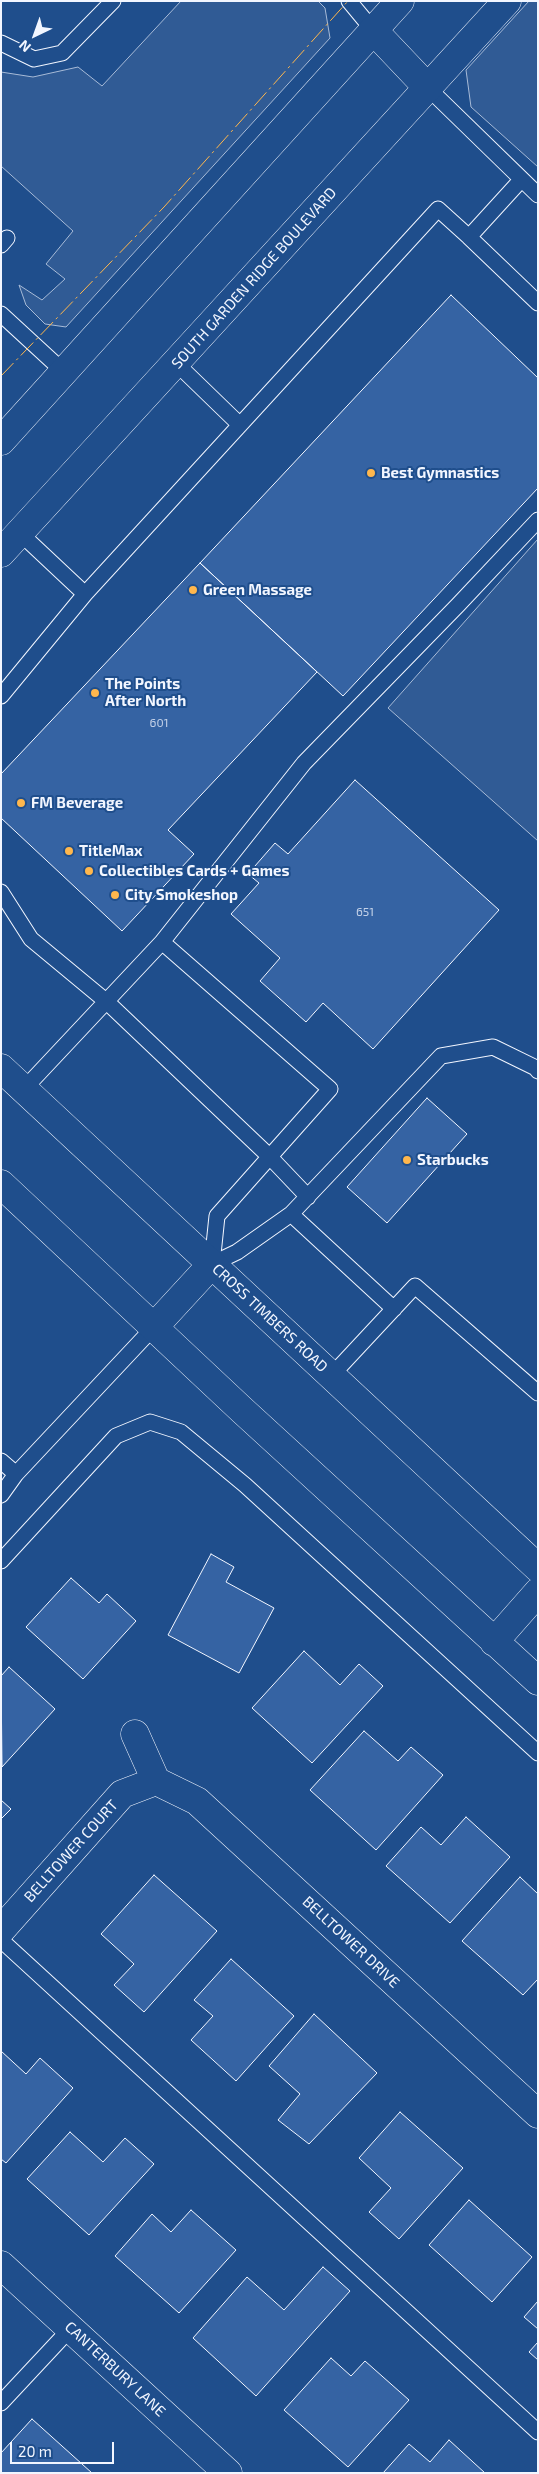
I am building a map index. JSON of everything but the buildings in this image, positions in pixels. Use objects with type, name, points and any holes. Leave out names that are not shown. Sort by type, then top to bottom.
[{"type":"main road","points":[[1,441],[400,1]]},
{"type":"main road","name":"SOUTH GARDEN RIDGE BOULEVARD","points":[[1,553],[507,1]]},
{"type":"main road","points":[[373,30],[428,88]]},
{"type":"main road","name":"CROSS TIMBERS ROAD","points":[[1,1068],[538,1568]]},
{"type":"main road","points":[[1,1184],[538,1681]]},
{"type":"main road","points":[[154,1327],[212,1264]]},
{"type":"main road","points":[[494,1642],[538,1592]]},
{"type":"main road","points":[[134,1734],[156,1781]]},
{"type":"main road","name":"BELLTOWER COURT","points":[[1,1930],[122,1794],[156,1781]]},
{"type":"main road","name":"BELLTOWER DRIVE","points":[[156,1781],[197,1801],[538,2114]]},
{"type":"main road","name":"CANTERBURY LANE","points":[[1,2265],[228,2473]]},
{"type":"lane","points":[[1,43],[34,58],[62,53],[113,1]]},
{"type":"lane","points":[[349,1],[373,30]]},
{"type":"lane","points":[[428,88],[538,195]]},
{"type":"lane","points":[[469,237],[521,180]]},
{"type":"lane","points":[[1,696],[85,594],[438,209],[538,304]]},
{"type":"lane","points":[[1,314],[64,372]]},
{"type":"lane","points":[[176,364],[240,425]]},
{"type":"lane","points":[[24,1089],[162,942],[304,763],[538,520]]},
{"type":"lane","points":[[20,534],[85,594]]},
{"type":"lane","points":[[1,892],[30,939],[107,1002],[269,1156],[308,1197]]},
{"type":"lane","points":[[162,942],[330,1089],[218,1216],[212,1264]]},
{"type":"lane","points":[[212,1264],[237,1252],[291,1214],[441,1056],[493,1047],[536,1068],[538,1071]]},
{"type":"lane","points":[[291,1214],[394,1309]]},
{"type":"lane","points":[[332,1376],[415,1286],[538,1393]]},
{"type":"lane","points":[[1,1495],[16,1474],[154,1327]]},
{"type":"lane","points":[[1,1561],[116,1436],[150,1422],[181,1432],[245,1485],[538,1753]]},
{"type":"lane","points":[[1,1461],[16,1474]]},
{"type":"lane","points":[[1,1940],[538,2432]]},
{"type":"lane","points":[[1,2403],[71,2328]]},
{"type":"shaded area","points":[[181,1],[318,1],[325,8],[330,38],[66,327],[45,324],[26,305],[19,285],[42,300],[65,279],[46,264],[73,231],[1,166],[1,72],[33,77],[78,67],[102,86]]},
{"type":"shaded area","points":[[529,1],[538,1],[538,167],[471,107],[466,70]]},
{"type":"shaded area","points":[[538,539],[538,841],[388,708]]},
{"type":"power","points":[[1,376],[164,207],[348,1]]},
{"type":"place","name":"Best Gymnastics","points":[[371,473]]},
{"type":"place","name":"Green Massage","points":[[193,590]]},
{"type":"place","name":"The Points After North","points":[[95,693]]},
{"type":"place","name":"FM Beverage","points":[[21,803]]},
{"type":"place","name":"TitleMax","points":[[69,851]]},
{"type":"place","name":"Collectibles Cards + Games","points":[[89,871]]},
{"type":"place","name":"City Smokeshop","points":[[115,895]]},
{"type":"place","name":"Starbucks","points":[[407,1160]]}]
